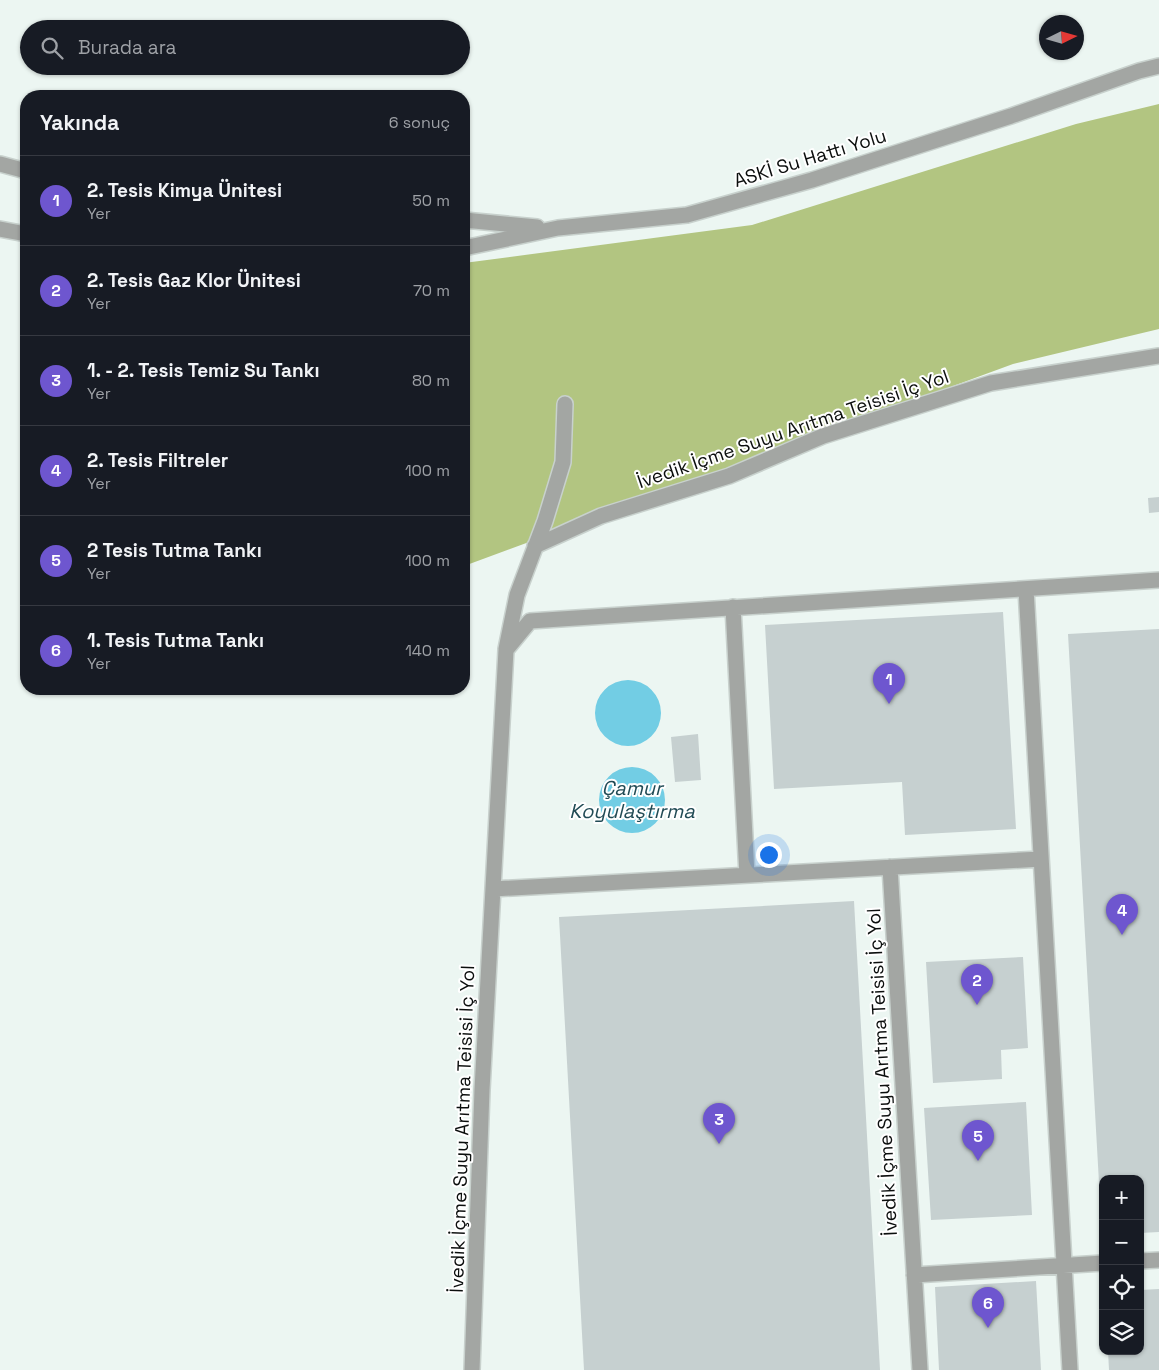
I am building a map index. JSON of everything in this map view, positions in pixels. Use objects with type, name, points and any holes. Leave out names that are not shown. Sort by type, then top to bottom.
[{"type":"street","name":"ASKİ Su Hattı Yolu","points":[[470,247],[558,228],[677,216],[696,212],[812,180],[1011,116],[1139,70],[1159,66]]},
{"type":"street","points":[[0,164],[20,169]]},
{"type":"street","points":[[470,221],[526,227],[558,228]]},
{"type":"street","points":[[0,229],[20,233]]},
{"type":"street","name":"İvedik İçme Suyu Arıtma Teisisi İç Yol","points":[[535,546],[601,516],[729,476],[823,436],[991,383],[1159,356]]},
{"type":"street","name":"İvedik İçme Suyu Arıtma Teisisi İç Yol","points":[[472,1370],[482,1090],[506,650],[517,595],[545,521],[563,462],[565,404]]},
{"type":"street","points":[[506,650],[530,620],[1159,580]]},
{"type":"street","points":[[1026,589],[1070,1370]]},
{"type":"street","points":[[733,607],[747,875]]},
{"type":"street","points":[[493,889],[1041,859]]},
{"type":"street","name":"İvedik İçme Suyu Arıtma Teisisi İç Yol","points":[[890,867],[920,1370]]},
{"type":"street","points":[[1144,1261],[1159,1260]]},
{"type":"street","points":[[914,1275],[1099,1263]]},
{"type":"green space","points":[[1159,104],[1159,329],[1013,364],[470,564],[470,262],[752,225],[1076,124]]},
{"type":"water","name":"Çamur Koyulaştırma","points":[[621,680],[635,680],[647,685],[656,694],[661,706],[659,726],[652,737],[635,746],[621,746],[609,741],[600,732],[595,720],[595,706],[600,694],[609,685]]},
{"type":"water","name":"Çamur Koyulaştırma","points":[[625,767],[639,767],[651,772],[660,781],[665,793],[663,813],[656,824],[639,833],[625,833],[613,828],[604,819],[599,807],[599,793],[604,781],[613,772]]},
{"type":"building","points":[[1159,497],[1159,512],[1149,513],[1148,498]]},
{"type":"building","points":[[1003,612],[1016,829],[905,835],[902,782],[774,789],[765,625]]},
{"type":"building","points":[[1159,629],[1159,1232],[1144,1233],[1144,1175],[1099,1175],[1099,1183],[1068,634]]},
{"type":"building","points":[[698,734],[701,780],[675,782],[671,737]]},
{"type":"building","points":[[854,901],[880,1370],[584,1370],[559,917]]},
{"type":"building","points":[[1023,957],[1028,1048],[1001,1050],[1002,1079],[933,1083],[926,962]]},
{"type":"building","points":[[1026,1102],[1032,1215],[931,1220],[924,1108]]},
{"type":"building","points":[[1036,1281],[1041,1370],[939,1370],[935,1287]]},
{"type":"building","points":[[1159,1289],[1159,1370],[1109,1370],[1108,1355],[1144,1355],[1144,1290]]},
{"type":"place","name":"2. Tesis Kimya Ünitesi","points":[[889,704]]},
{"type":"place","name":"2. Tesis Filtreler","points":[[1122,935]]},
{"type":"place","name":"2. Tesis Gaz Klor Ünitesi","points":[[977,1005]]},
{"type":"place","name":"1. - 2. Tesis Temiz Su Tankı","points":[[719,1144]]},
{"type":"place","name":"2 Tesis Tutma Tankı","points":[[978,1161]]},
{"type":"place","name":"1. Tesis Tutma Tankı","points":[[988,1328]]}]
